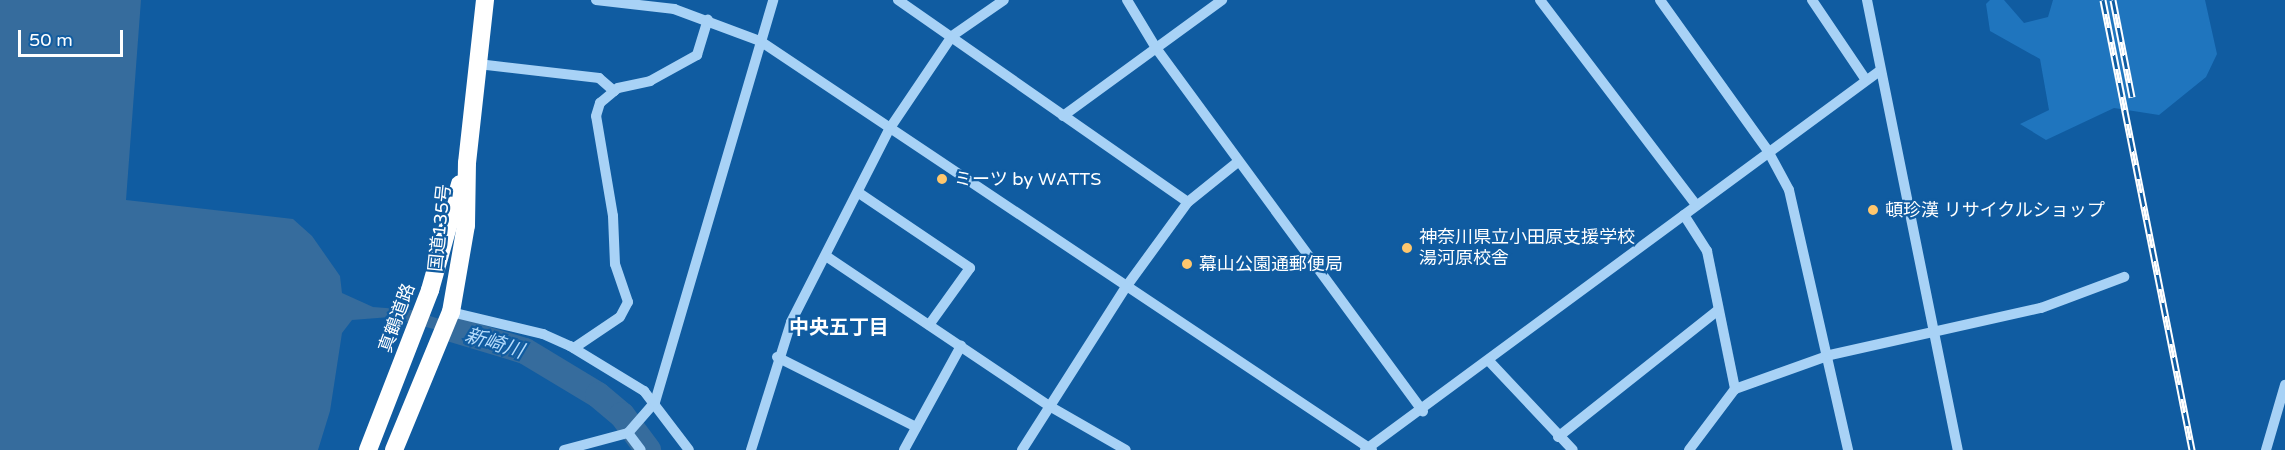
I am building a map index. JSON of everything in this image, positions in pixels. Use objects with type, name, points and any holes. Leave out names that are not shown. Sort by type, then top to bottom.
[{"type":"highway","name":"国道135号","points":[[394,450],[451,312],[466,225],[467,162],[485,0]]},
{"type":"highway","name":"真鶴道路","points":[[368,450],[423,310],[467,162]]},
{"type":"street","points":[[596,0],[674,9],[760,41],[1368,449],[1489,362],[1864,78],[1878,72]]},
{"type":"street","points":[[564,450],[628,433],[655,402],[773,0]]},
{"type":"street","points":[[898,0],[1188,202]]},
{"type":"street","points":[[751,450],[777,357],[890,128],[952,36],[1004,0]]},
{"type":"street","points":[[1127,0],[1156,48],[1423,411]]},
{"type":"street","points":[[1063,116],[1222,0]]},
{"type":"street","points":[[1540,0],[1696,205]]},
{"type":"street","points":[[1660,0],[1768,151],[1789,190],[1830,356],[1848,450]]},
{"type":"street","points":[[1812,0],[1864,78]]},
{"type":"street","points":[[1867,0],[1878,72],[1958,450]]},
{"type":"street","points":[[574,348],[620,317],[628,302],[615,264],[613,216],[596,116],[600,103],[614,91],[650,81],[698,55],[708,20]]},
{"type":"street","points":[[478,64],[599,78],[614,91]]},
{"type":"street","points":[[1022,450],[1126,287],[1188,202],[1239,161]]},
{"type":"street","points":[[859,193],[970,268],[929,325]]},
{"type":"street","points":[[1684,215],[1707,250],[1735,389]]},
{"type":"street","points":[[826,256],[1051,407],[1126,450]]},
{"type":"street","points":[[1689,450],[1735,389],[1830,356],[2041,308],[2124,277]]},
{"type":"street","points":[[1558,437],[1718,310]]},
{"type":"street","points":[[451,312],[543,334],[574,348],[655,402],[689,450]]},
{"type":"street","points":[[904,450],[961,346]]},
{"type":"street","points":[[777,357],[916,427]]},
{"type":"street","points":[[1489,362],[1558,437],[1573,450]]},
{"type":"street","points":[[2266,450],[2285,385]]},
{"type":"street","points":[[628,433],[641,450]]},
{"type":"shaded area","points":[[0,0],[141,0],[126,200],[293,219],[312,236],[340,276],[342,293],[373,307],[411,310],[487,334],[484,343],[390,317],[352,320],[342,333],[330,411],[318,450],[0,450]]},
{"type":"shaded area","points":[[1990,0],[2004,0],[2024,23],[2048,17],[2053,0],[2205,0],[2217,54],[2206,77],[2159,115],[2114,108],[2046,140],[2020,124],[2049,110],[2040,59],[1990,31],[1986,4]]},
{"type":"waterway","name":"新崎川","points":[[452,329],[525,351],[598,395],[622,415],[648,450]]},
{"type":"railway","points":[[2103,0],[2192,450]]},
{"type":"railway","points":[[2113,0],[2132,97]]},
{"type":"place","name":"ミーツ by WATTS","points":[[942,179]]},
{"type":"place","name":"頓珍漢 リサイクルショップ","points":[[1873,210]]},
{"type":"place","name":"神奈川県立小田原支援学校 湯河原校舎","points":[[1407,248]]},
{"type":"place","name":"幕山公園通郵便局","points":[[1187,264]]},
{"type":"district","name":"中央五丁目","points":[[839,328]]}]
